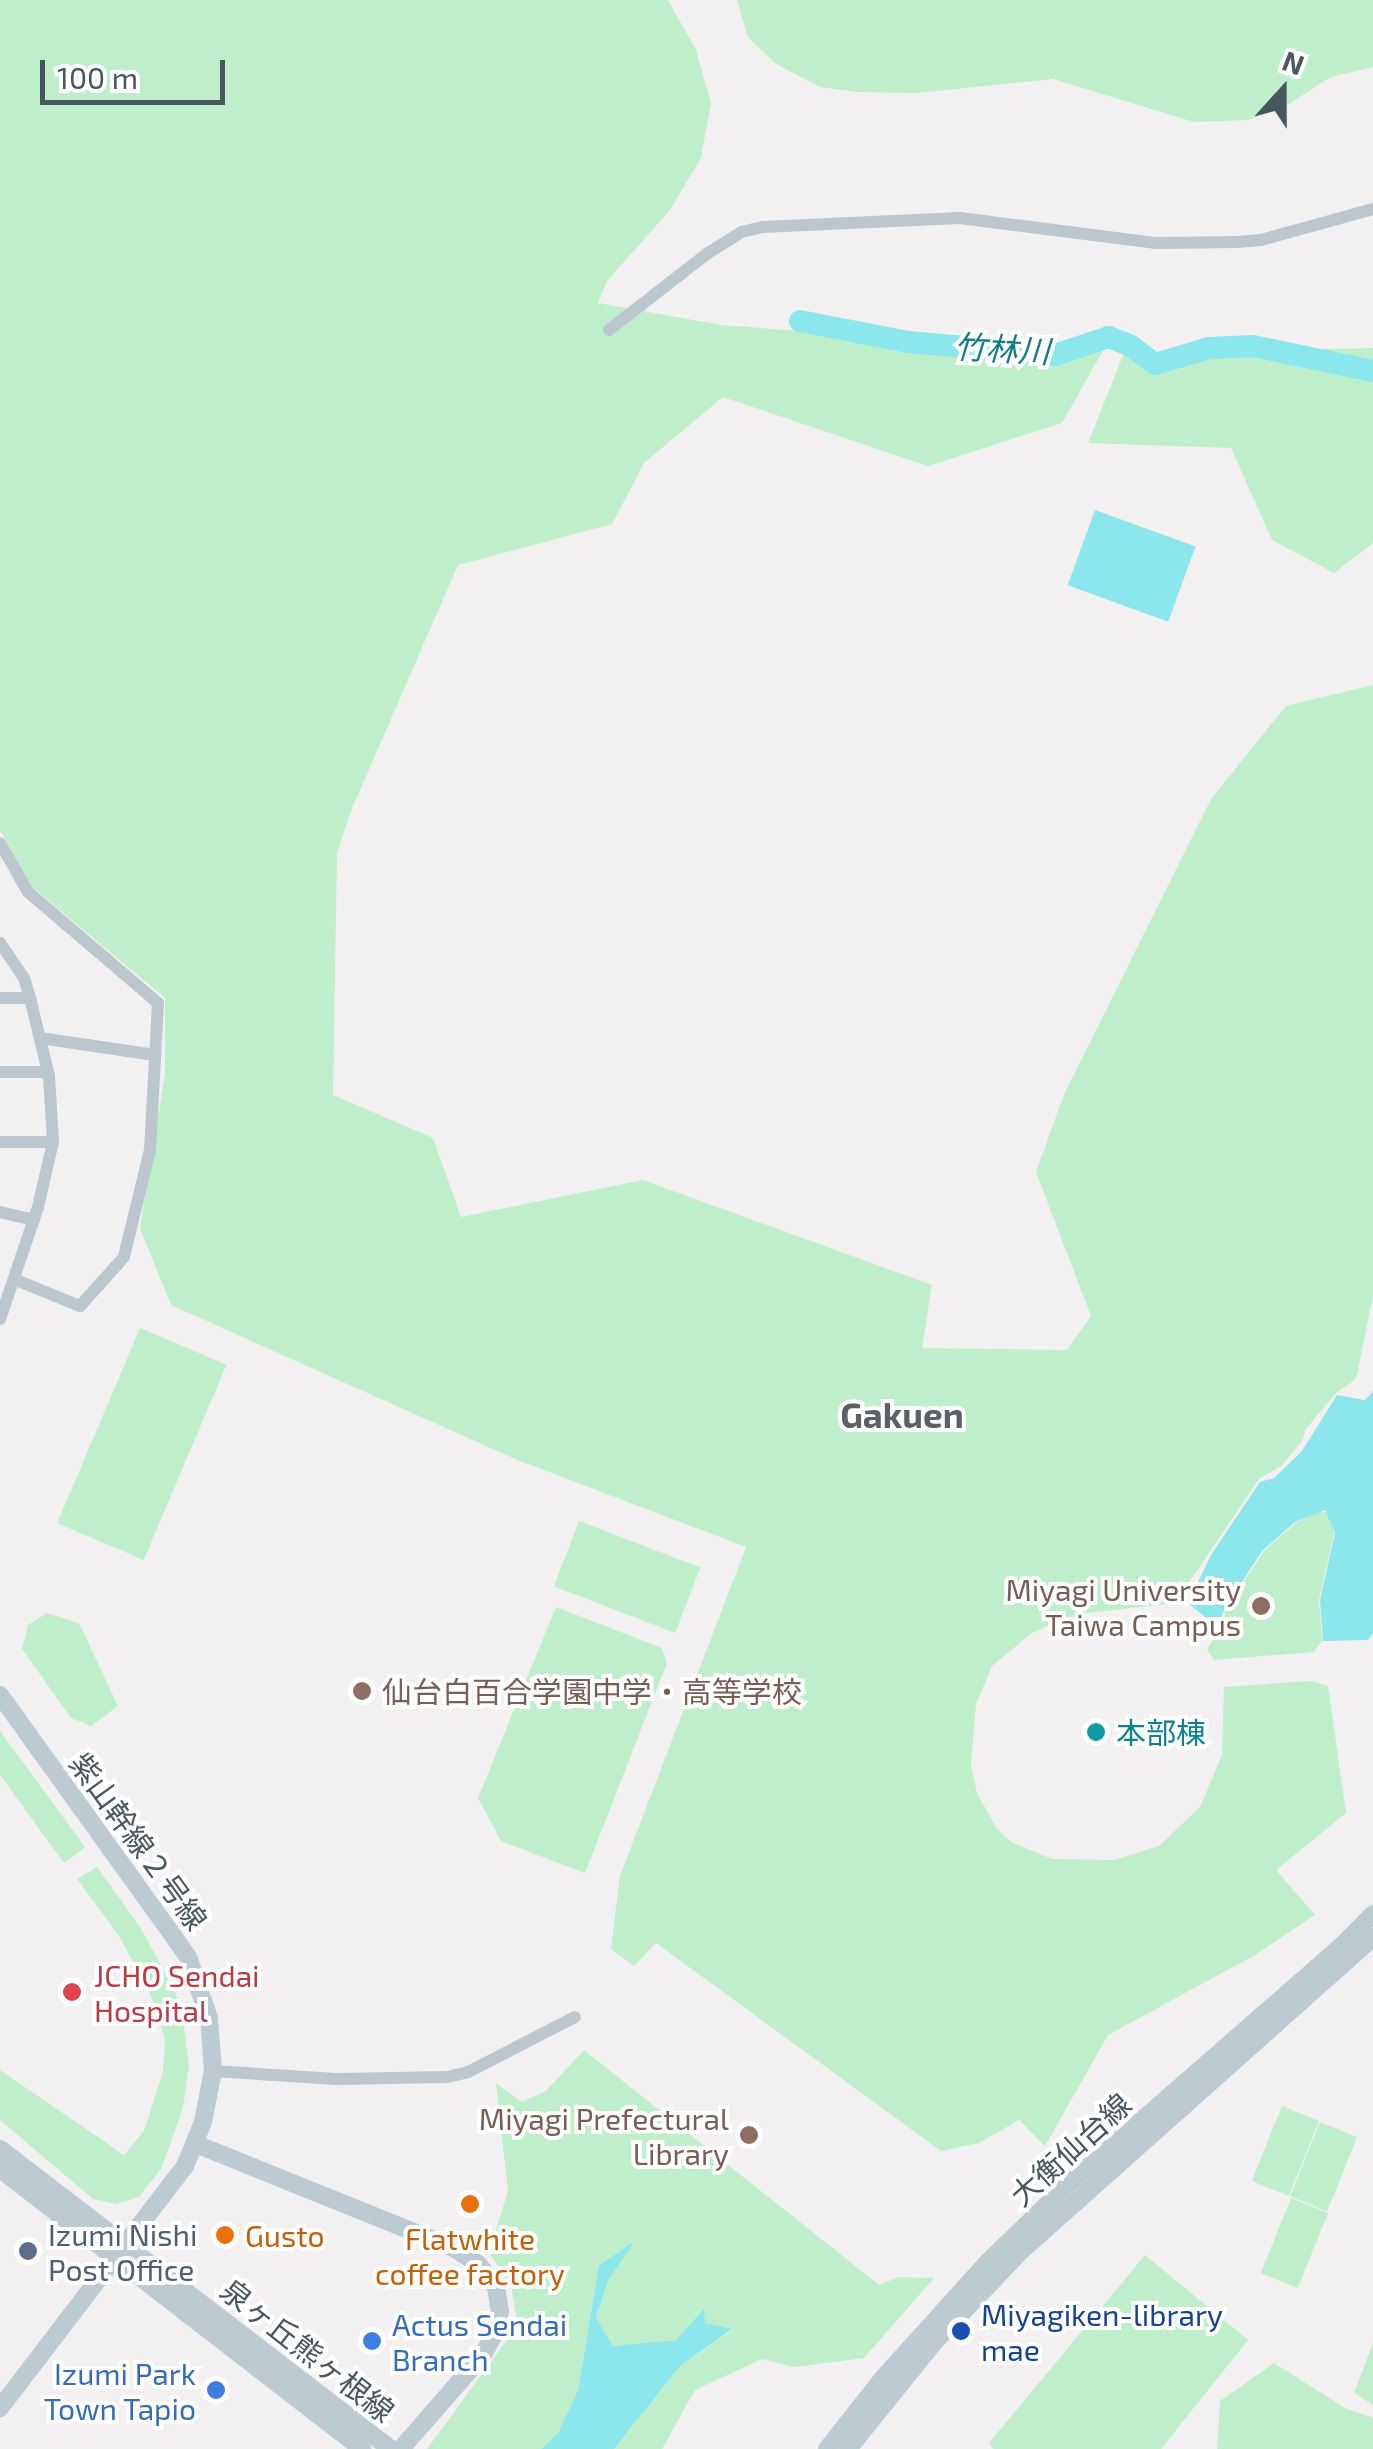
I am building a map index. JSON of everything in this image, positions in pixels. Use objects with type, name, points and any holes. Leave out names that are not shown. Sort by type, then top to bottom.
[{"type":"main road","name":"紫山幹線２号線","points":[[0,1695],[188,1958],[209,2018],[213,2071],[196,2144],[170,2190],[0,2408]]},
{"type":"main road","name":"大衡仙台線","points":[[827,2449],[932,2323],[1373,1914]]},
{"type":"main road","name":"大衡仙台線","points":[[848,2449],[963,2310],[1069,2195],[1373,1937]]},
{"type":"main road","points":[[196,2144],[454,2248],[480,2265],[496,2287],[500,2311],[495,2333],[482,2356],[401,2449]]},
{"type":"main road","name":"泉ヶ丘熊ヶ根線","points":[[0,2149],[362,2449]]},
{"type":"main road","name":"泉ヶ丘熊ヶ根線","points":[[0,2170],[122,2251],[391,2449]]},
{"type":"street","points":[[609,330],[708,252],[741,232],[762,227],[960,218],[1156,243],[1238,242],[1262,240],[1373,209]]},
{"type":"street","points":[[1,847],[28,892],[158,1003],[150,1150],[124,1257],[80,1306],[16,1280]]},
{"type":"street","points":[[0,942],[24,978],[30,998],[48,1072],[53,1142],[34,1220],[16,1280],[4,1298],[0,1319]]},
{"type":"street","points":[[0,998],[30,998]]},
{"type":"street","points":[[40,1038],[155,1055]]},
{"type":"street","points":[[0,1072],[48,1072]]},
{"type":"street","points":[[0,1142],[53,1142]]},
{"type":"street","points":[[0,1212],[34,1220]]},
{"type":"street","points":[[213,2071],[336,2078],[447,2076],[468,2072],[574,2017]]},
{"type":"green space","points":[[0,0],[668,0],[696,50],[711,103],[701,158],[670,210],[607,281],[598,303],[721,325],[938,342],[1105,347],[1062,423],[928,466],[723,397],[644,463],[612,524],[458,565],[350,813],[337,854],[333,1095],[433,1138],[461,1217],[643,1180],[932,1285],[922,1348],[1067,1350],[1091,1316],[1036,1172],[1065,1092],[1211,799],[1286,706],[1373,685],[1373,1295],[1355,1380],[1337,1392],[1281,1466],[1259,1479],[1175,1603],[1087,1613],[1054,1623],[1032,1633],[992,1666],[976,1704],[971,1765],[977,1793],[997,1829],[1011,1842],[1052,1859],[1114,1860],[1159,1846],[1200,1807],[1222,1755],[1224,1687],[1311,1681],[1328,1686],[1346,1813],[1276,1870],[1315,1915],[1255,1955],[1108,2035],[1045,2146],[1019,2120],[979,2143],[941,2151],[656,1943],[634,1966],[611,1949],[620,1876],[746,1547],[515,1459],[171,1305],[140,1228],[165,1074],[165,998],[31,886],[0,830]]},
{"type":"green space","points":[[737,0],[1373,0],[1373,67],[1331,77],[1282,108],[1248,120],[1194,122],[1053,79],[917,93],[857,92],[820,87],[776,64],[748,37]]},
{"type":"green space","points":[[1373,348],[1373,543],[1334,573],[1272,540],[1231,448],[1088,443],[1124,353]]},
{"type":"green space","points":[[140,1328],[227,1365],[144,1560],[57,1523]]},
{"type":"green space","points":[[1318,1511],[1329,1513],[1334,1533],[1319,1600],[1322,1641],[1314,1652],[1214,1660],[1207,1650],[1224,1622],[1225,1610],[1264,1551],[1296,1523]]},
{"type":"green space","points":[[579,1521],[700,1568],[675,1633],[554,1586]]},
{"type":"green space","points":[[556,1607],[662,1648],[667,1663],[585,1873],[501,1841],[478,1798]]},
{"type":"green space","points":[[47,1613],[79,1623],[118,1706],[91,1726],[71,1718],[22,1649],[28,1625]]},
{"type":"green space","points":[[0,1731],[85,1847],[64,1863],[0,1775]]},
{"type":"green space","points":[[97,1867],[141,1928],[175,1992],[189,2065],[183,2108],[161,2169],[139,2197],[116,2204],[93,2199],[0,2120],[0,2070],[124,2155],[144,2131],[163,2072],[165,2039],[150,1993],[119,1936],[77,1879]]},
{"type":"green space","points":[[584,2050],[879,2285],[899,2277],[934,2278],[864,2358],[794,2367],[762,2359],[695,2390],[662,2449],[614,2449],[680,2366],[732,2330],[704,2323],[704,2311],[676,2340],[613,2347],[596,2319],[608,2281],[632,2244],[599,2265],[578,2390],[558,2433],[541,2449],[427,2449],[518,2325],[511,2285],[489,2253],[508,2191],[496,2083],[522,2102],[546,2091]]},
{"type":"green space","points":[[1282,2106],[1319,2121],[1289,2196],[1252,2181]]},
{"type":"green space","points":[[1320,2122],[1357,2137],[1327,2211],[1290,2196]]},
{"type":"green space","points":[[1291,2198],[1328,2213],[1298,2288],[1261,2273]]},
{"type":"green space","points":[[1145,2255],[1248,2340],[1161,2449],[993,2449],[989,2443]]},
{"type":"green space","points":[[1373,2343],[1373,2405],[1354,2393]]},
{"type":"green space","points":[[1274,2363],[1345,2408],[1373,2418],[1373,2449],[1217,2449],[1220,2401]]},
{"type":"water","points":[[1095,510],[1196,547],[1168,622],[1068,585]]},
{"type":"water","points":[[1373,1391],[1373,1633],[1368,1640],[1323,1641],[1320,1600],[1335,1533],[1325,1510],[1295,1522],[1262,1551],[1224,1610],[1218,1628],[1188,1603],[1211,1555],[1260,1482],[1274,1478],[1302,1451],[1337,1395],[1365,1400]]},
{"type":"water","points":[[634,2242],[608,2281],[596,2318],[613,2346],[676,2340],[704,2309],[705,2323],[732,2329],[680,2366],[614,2449],[541,2449],[558,2433],[578,2390],[599,2265]]},
{"type":"waterway","name":"竹林川","points":[[800,321],[908,342],[1055,355],[1109,337],[1131,346],[1155,364],[1209,348],[1253,346],[1373,371]]},
{"type":"place","name":"Miyagi University Taiwa Campus","points":[[1261,1606]]},
{"type":"place","name":"仙台白百合学園中学・高等学校","points":[[362,1691]]},
{"type":"place","name":"本部棟","points":[[1096,1732]]},
{"type":"place","name":"JCHO Sendai Hospital","points":[[72,1992]]},
{"type":"place","name":"Miyagi Prefectural Library","points":[[749,2135]]},
{"type":"place","name":"Flatwhite coffee factory","points":[[470,2204]]},
{"type":"place","name":"Gusto","points":[[225,2235]]},
{"type":"place","name":"Izumi Nishi Post Office","points":[[28,2251]]},
{"type":"place","name":"Miyagiken-library mae","points":[[961,2331]]},
{"type":"place","name":"Actus Sendai Branch","points":[[372,2341]]},
{"type":"place","name":"Izumi Park Town Tapio","points":[[216,2390]]},
{"type":"district","name":"Gakuen","points":[[902,1414]]}]
